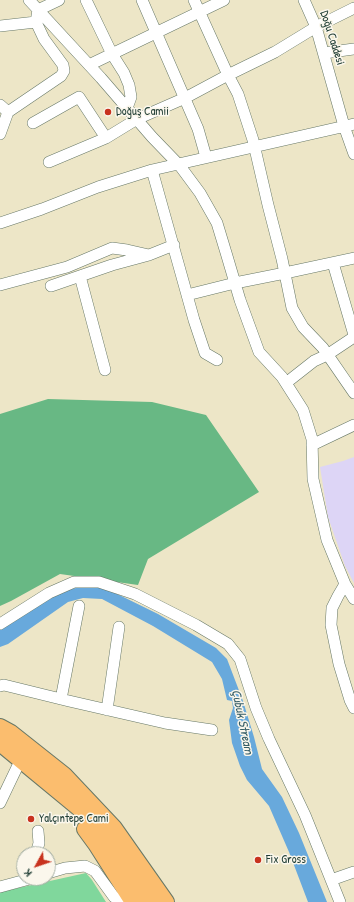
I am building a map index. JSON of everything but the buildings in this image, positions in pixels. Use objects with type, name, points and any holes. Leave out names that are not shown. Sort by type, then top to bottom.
[{"type":"highway","points":[[0,727],[11,733],[107,810],[139,848],[168,887],[177,902]]},
{"type":"highway","points":[[0,743],[41,777],[96,844],[148,900]]},
{"type":"highway","points":[[64,775],[114,828],[148,900]]},
{"type":"street","points":[[29,0],[177,163],[200,193],[217,223],[240,300],[259,352],[282,377],[303,410],[312,439],[313,479],[327,540],[345,584],[354,599]]},
{"type":"street","points":[[38,10],[59,0]]},
{"type":"street","points":[[86,0],[129,85],[131,97],[127,108]]},
{"type":"street","points":[[142,0],[198,129],[206,157]]},
{"type":"street","points":[[194,0],[238,94],[254,146],[292,308],[303,327],[327,355],[354,393]]},
{"type":"street","points":[[89,65],[224,0]]},
{"type":"street","name":"Doğu Caddesi","points":[[304,0],[316,27],[349,125],[354,154]]},
{"type":"street","points":[[49,162],[106,138],[137,119],[185,98],[276,52],[316,27],[354,8]]},
{"type":"street","points":[[0,134],[4,108],[61,76],[64,71],[63,65],[44,39],[36,22],[38,10]]},
{"type":"street","points":[[0,26],[36,22]]},
{"type":"street","points":[[324,53],[354,49]]},
{"type":"street","points":[[33,123],[79,97],[106,138]]},
{"type":"street","points":[[0,223],[42,209],[98,187],[152,170],[177,163],[349,125]]},
{"type":"street","points":[[152,170],[194,320],[205,353],[217,360]]},
{"type":"street","points":[[51,286],[112,265],[149,255],[174,245]]},
{"type":"street","points":[[0,285],[67,267],[112,248],[149,255]]},
{"type":"street","points":[[187,295],[235,283],[354,258]]},
{"type":"street","points":[[286,383],[314,361],[327,355],[354,336],[333,263]]},
{"type":"street","points":[[80,276],[105,370]]},
{"type":"street","points":[[312,445],[354,425]]},
{"type":"street","points":[[0,624],[49,593],[74,582],[99,582],[135,594],[196,625],[228,644],[240,659],[256,708],[260,727],[305,815],[340,902]]},
{"type":"street","points":[[345,584],[332,608],[331,625],[339,664],[350,700],[354,708]]},
{"type":"street","points":[[61,699],[79,606]]},
{"type":"street","points":[[107,710],[119,627]]},
{"type":"street","points":[[0,686],[4,685],[165,724],[212,730]]},
{"type":"street","points":[[0,802],[21,759]]},
{"type":"street","points":[[38,832],[38,846]]},
{"type":"street","points":[[56,871],[85,866],[95,871],[114,896],[148,900]]},
{"type":"street","points":[[331,880],[354,872]]},
{"type":"street","points":[[0,887],[16,882]]},
{"type":"shaded area","points":[[354,457],[354,583],[345,566],[328,517],[320,467]]},
{"type":"green space","points":[[48,399],[152,402],[206,415],[259,492],[148,559],[138,585],[60,574],[0,606],[0,414]]},
{"type":"green space","points":[[86,873],[106,902],[0,902],[0,892],[27,886],[56,886],[56,880]]},
{"type":"water","name":"Çubuk Stream","points":[[86,586],[103,587],[158,614],[216,648],[227,659],[243,701],[262,769],[282,797],[299,833],[327,902],[308,902],[289,852],[269,806],[247,780],[240,766],[232,743],[229,720],[233,708],[232,701],[227,700],[222,679],[212,662],[153,626],[102,599],[83,598],[68,602],[8,644],[0,647],[0,630],[52,596],[71,589]]},
{"type":"place","name":"Doğuş Camii","points":[[108,112]]},
{"type":"place","name":"Yalçıntepe Cami","points":[[31,819]]},
{"type":"place","name":"Fix Gross","points":[[258,860]]}]
